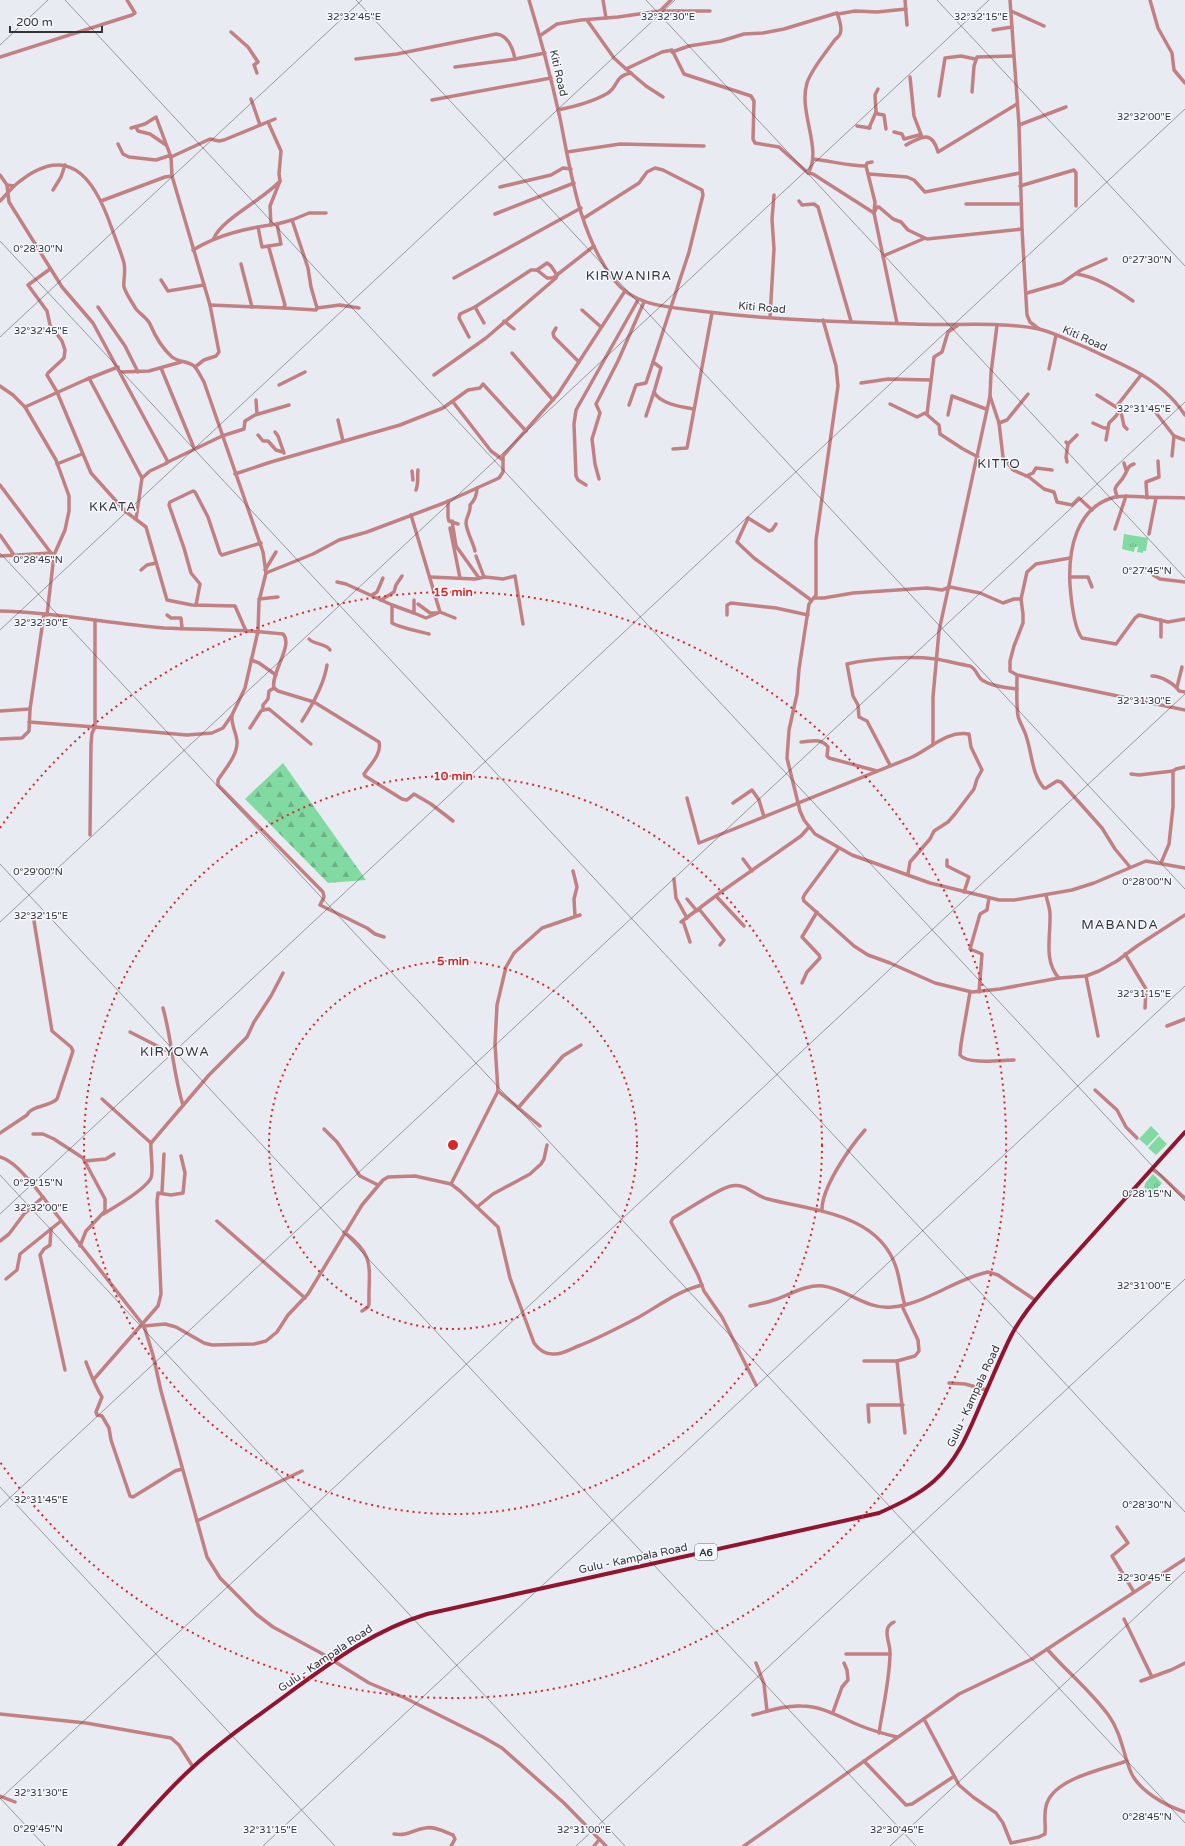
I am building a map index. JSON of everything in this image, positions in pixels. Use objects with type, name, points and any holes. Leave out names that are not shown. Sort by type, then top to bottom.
[{"type":"main road","name":"Gulu - Kampala Road","points":[[118,1846],[159,1801],[193,1767],[248,1723],[334,1661],[363,1641],[386,1629],[427,1614],[879,1513],[923,1490],[940,1475],[954,1458],[967,1434],[1012,1335],[1035,1300],[1185,1132]]},
{"type":"street","points":[[0,57],[132,15],[135,13],[127,0]]},
{"type":"street","name":"Kiti Road","points":[[529,0],[545,53],[574,183],[594,246],[605,267],[625,291],[638,300],[712,313],[823,320],[998,326],[1040,330],[1056,334],[1141,375],[1170,396],[1185,415]]},
{"type":"street","points":[[603,0],[606,18]]},
{"type":"street","points":[[660,11],[671,0]]},
{"type":"street","points":[[905,0],[908,25]]},
{"type":"street","points":[[1010,0],[1013,56],[1016,66],[1022,229],[1028,318],[1040,330]]},
{"type":"street","points":[[1150,0],[1158,28],[1172,53],[1174,70],[1185,83]]},
{"type":"street","points":[[672,52],[689,46],[720,41],[744,34],[775,31],[838,13],[855,11],[877,12],[906,9]]},
{"type":"street","points":[[540,35],[557,24],[660,11],[710,11]]},
{"type":"street","points":[[1011,11],[1044,26]]},
{"type":"street","points":[[808,173],[813,159],[812,139],[805,110],[807,82],[822,57],[840,34],[841,29],[838,14]]},
{"type":"street","points":[[587,20],[614,58],[646,86],[663,97]]},
{"type":"street","points":[[993,30],[1012,27]]},
{"type":"street","points":[[231,32],[248,47],[258,62],[254,65],[257,73]]},
{"type":"street","points":[[356,59],[397,54],[496,34],[502,35],[506,38],[515,59]]},
{"type":"street","points":[[626,69],[662,52],[672,50],[672,52],[675,53],[682,71],[687,76],[752,97],[754,100],[754,142],[779,147],[808,173],[813,174],[874,213]]},
{"type":"street","points":[[454,67],[515,59],[545,53]]},
{"type":"street","points":[[939,96],[945,58],[961,56],[975,59],[979,56],[1013,56]]},
{"type":"street","points":[[972,92],[975,59]]},
{"type":"street","points":[[558,110],[592,100],[607,93],[612,90],[620,77],[631,73]]},
{"type":"street","points":[[910,77],[914,116],[922,137]]},
{"type":"street","points":[[432,100],[551,78]]},
{"type":"street","points":[[857,126],[870,128],[876,112],[875,95],[878,88]]},
{"type":"street","points":[[251,99],[260,125]]},
{"type":"street","points":[[894,132],[902,134],[904,139],[919,136],[931,137],[936,143],[938,152],[1017,104]]},
{"type":"street","points":[[1019,125],[1066,106]]},
{"type":"street","points":[[876,112],[878,114],[884,114],[886,129]]},
{"type":"street","points":[[131,128],[156,117],[171,158],[172,176],[210,305],[219,352],[216,356],[204,360],[195,367]]},
{"type":"street","points":[[118,144],[124,154],[129,157],[156,160],[168,156],[171,158],[210,138],[219,141],[275,119]]},
{"type":"street","points":[[268,122],[271,133],[281,151],[279,174],[280,181],[270,206],[271,225]]},
{"type":"street","points":[[136,127],[138,131],[150,134],[167,145]]},
{"type":"street","points":[[906,145],[922,137]]},
{"type":"street","points":[[567,152],[620,144],[704,146]]},
{"type":"street","points":[[813,159],[849,165],[866,166],[868,163],[872,162]]},
{"type":"street","points":[[0,201],[14,186],[37,169],[51,166],[65,166],[83,176],[91,183],[101,201],[123,262],[126,277],[124,286],[126,292],[137,310],[150,324],[159,341],[169,354],[175,359],[195,367],[204,382],[235,474],[261,543],[265,571]]},
{"type":"street","points":[[53,190],[61,177],[65,166]]},
{"type":"street","points":[[866,166],[875,202],[874,213],[897,323]]},
{"type":"street","points":[[500,187],[551,175],[563,168],[571,169]]},
{"type":"street","points":[[584,218],[639,183],[652,169],[663,170],[701,189],[703,194],[691,244],[672,307],[646,382],[636,385],[629,405]]},
{"type":"street","points":[[1020,186],[1074,170],[1076,173],[1076,206]]},
{"type":"street","points":[[869,174],[908,177],[914,180],[925,192],[1020,173]]},
{"type":"street","points":[[0,175],[7,185],[9,202],[50,270],[65,292],[94,323],[168,462]]},
{"type":"street","points":[[101,201],[165,177],[172,176]]},
{"type":"street","points":[[214,238],[219,229],[249,205],[265,195],[280,181]]},
{"type":"street","points":[[495,214],[574,183]]},
{"type":"street","points":[[7,185],[14,186]]},
{"type":"street","points":[[770,317],[774,249],[772,219],[774,195]]},
{"type":"street","points":[[799,201],[802,205],[814,204],[818,206],[851,321]]},
{"type":"street","points":[[966,204],[1021,204]]},
{"type":"street","points":[[874,213],[877,207],[879,207],[893,219],[901,222],[908,230],[923,239]]},
{"type":"street","points":[[454,278],[581,208]]},
{"type":"street","points":[[193,250],[214,238],[277,224],[309,213],[326,213]]},
{"type":"street","points":[[292,220],[308,268],[317,308]]},
{"type":"street","points":[[258,227],[262,247],[269,246],[281,244],[277,224]]},
{"type":"street","points":[[883,256],[923,239],[1022,229]]},
{"type":"street","points":[[269,246],[272,264],[285,305],[283,308]]},
{"type":"street","points":[[536,270],[547,278],[552,279],[594,246]]},
{"type":"street","points":[[1027,293],[1062,283],[1081,270],[1106,259]]},
{"type":"street","points":[[469,337],[459,316],[460,314],[475,307],[532,270],[536,270],[546,263],[551,266],[557,276]]},
{"type":"street","points":[[241,264],[252,307]]},
{"type":"street","points":[[50,270],[28,285],[46,311],[50,325],[62,340],[64,347],[64,358],[48,374],[57,392],[82,454],[94,476],[109,495],[148,530],[167,600],[172,603],[235,606],[246,631]]},
{"type":"street","points":[[1077,274],[1086,276],[1111,287],[1133,302]]},
{"type":"street","points":[[434,375],[478,344],[551,283],[557,276]]},
{"type":"street","points":[[161,280],[168,291],[204,285]]},
{"type":"street","points":[[265,571],[313,554],[339,540],[367,532],[448,501],[502,475],[503,456],[553,400],[625,291]]},
{"type":"street","points":[[586,485],[578,480],[576,476],[574,424],[576,410],[638,300]]},
{"type":"street","points":[[599,479],[592,446],[592,439],[600,414],[596,404],[618,361],[644,302]]},
{"type":"street","points":[[210,305],[283,308],[311,311],[316,310],[317,308],[340,305],[358,308]]},
{"type":"street","points":[[98,306],[125,346],[138,372]]},
{"type":"street","points":[[475,307],[484,323]]},
{"type":"street","points":[[582,310],[601,327]]},
{"type":"street","points":[[673,449],[687,448],[712,313]]},
{"type":"street","points":[[823,320],[839,381],[836,413],[816,540],[816,589],[808,615],[799,669],[797,694],[789,730],[787,758],[800,811],[809,827],[824,840],[859,858],[930,883],[988,898],[1014,900],[1078,889],[1146,861],[1185,868]]},
{"type":"street","points":[[504,321],[514,329]]},
{"type":"street","points":[[927,414],[934,357],[942,352],[948,332],[959,324]]},
{"type":"street","points":[[933,745],[933,697],[939,631],[978,457],[986,409],[990,396],[991,373],[998,326]]},
{"type":"street","points":[[556,328],[553,333],[554,337],[579,362]]},
{"type":"street","points":[[1049,369],[1056,334]]},
{"type":"street","points":[[512,353],[553,400]]},
{"type":"street","points":[[121,372],[138,372],[182,362]]},
{"type":"street","points":[[646,416],[661,368],[653,362]]},
{"type":"street","points":[[25,407],[89,378],[118,367]]},
{"type":"street","points":[[161,368],[194,448]]},
{"type":"street","points":[[279,386],[305,372]]},
{"type":"street","points":[[1106,440],[1109,422],[1116,416],[1120,406],[1141,375]]},
{"type":"street","points":[[89,378],[142,478],[136,520]]},
{"type":"street","points":[[861,383],[888,378],[916,381],[931,380]]},
{"type":"street","points":[[235,474],[343,441],[396,427],[443,408],[468,390],[480,388],[483,384],[526,431]]},
{"type":"street","points":[[0,386],[13,394],[25,407],[57,464],[68,491],[70,503],[65,530],[53,554],[30,709],[29,731],[24,737],[0,739]]},
{"type":"street","points":[[654,392],[663,400],[694,409]]},
{"type":"street","points":[[999,423],[1007,420],[1028,394]]},
{"type":"street","points":[[1097,395],[1116,407],[1120,406]]},
{"type":"street","points":[[948,414],[952,396],[961,398],[986,409]]},
{"type":"street","points":[[990,396],[999,423],[1001,452],[1004,460],[1013,470],[1038,482],[1044,489],[1054,492],[1057,502],[1072,505],[1080,498],[1092,510]]},
{"type":"street","points":[[256,400],[258,414]]},
{"type":"street","points":[[453,402],[491,451],[503,460]]},
{"type":"street","points":[[890,404],[917,417],[924,413],[927,414],[939,425],[940,434],[978,457]]},
{"type":"street","points":[[142,478],[150,471],[194,448],[222,436],[244,429],[245,421],[258,414],[289,405]]},
{"type":"street","points":[[1120,406],[1124,426],[1127,429]]},
{"type":"street","points":[[1153,409],[1174,436],[1185,440]]},
{"type":"street","points":[[338,420],[343,441]]},
{"type":"street","points":[[1094,423],[1104,428],[1108,428]]},
{"type":"street","points":[[275,432],[278,436],[285,458]]},
{"type":"street","points":[[258,435],[263,441],[268,441],[276,450],[284,452]]},
{"type":"street","points":[[1067,462],[1066,457],[1068,443],[1077,435]]},
{"type":"street","points":[[1172,456],[1174,436]]},
{"type":"street","points":[[57,464],[82,454]]},
{"type":"street","points":[[1147,498],[1146,480],[1155,480],[1158,477],[1158,461]]},
{"type":"street","points":[[1117,497],[1115,489],[1117,483],[1125,476],[1126,470],[1124,462]]},
{"type":"street","points":[[1126,470],[1130,465],[1134,464]]},
{"type":"street","points":[[1026,476],[1033,472],[1036,468],[1052,470]]},
{"type":"street","points":[[412,470],[413,480]]},
{"type":"street","points":[[416,490],[418,484],[418,470]]},
{"type":"street","points":[[0,485],[53,554]]},
{"type":"street","points":[[475,551],[466,520],[471,510],[470,505],[474,502],[477,488]]},
{"type":"street","points":[[196,605],[200,584],[191,573],[169,505],[170,502],[193,491],[195,492],[208,517],[222,555],[261,543]]},
{"type":"street","points":[[1115,529],[1126,496]]},
{"type":"street","points":[[1185,498],[1147,498],[1126,496],[1117,497],[1102,502],[1081,522],[1070,558],[1073,610],[1082,638],[1116,644],[1137,616],[1143,615],[1172,622],[1185,619]]},
{"type":"street","points":[[1149,534],[1156,498]]},
{"type":"street","points":[[448,501],[448,517],[451,521],[456,546],[479,578]]},
{"type":"street","points":[[411,515],[439,612]]},
{"type":"street","points":[[776,524],[770,531],[748,518],[737,542],[754,558],[812,599],[865,592],[927,588],[942,590],[948,588],[980,593],[1003,603],[1014,599],[1021,599]]},
{"type":"street","points":[[451,521],[458,524]]},
{"type":"street","points":[[451,521],[451,534],[460,578]]},
{"type":"street","points":[[0,535],[14,555]]},
{"type":"street","points":[[0,544],[5,542]]},
{"type":"street","points":[[29,722],[175,734],[212,733],[223,728],[232,715],[245,688],[258,631],[259,599],[265,571],[276,552]]},
{"type":"street","points":[[0,556],[53,554]]},
{"type":"street","points":[[476,556],[484,577]]},
{"type":"street","points":[[1070,558],[1044,562],[1031,567],[1025,577],[1021,599],[1023,623],[1014,646],[1009,668],[1012,672],[1017,675],[1185,710]]},
{"type":"street","points":[[141,570],[147,565],[156,563]]},
{"type":"street","points":[[1153,575],[1160,579],[1185,582]]},
{"type":"street","points":[[381,600],[394,592],[396,585],[402,576]]},
{"type":"street","points":[[430,577],[484,577],[503,579],[515,576],[523,624]]},
{"type":"street","points":[[1070,577],[1088,577],[1092,587]]},
{"type":"street","points":[[372,596],[378,592],[383,578]]},
{"type":"street","points":[[337,582],[346,584],[392,605],[426,618],[439,612]]},
{"type":"street","points":[[259,599],[278,597]]},
{"type":"street","points":[[414,600],[414,613]]},
{"type":"street","points":[[727,615],[727,606],[731,603],[776,608],[808,615]]},
{"type":"street","points":[[418,604],[430,613],[439,612],[455,618]]},
{"type":"street","points":[[392,605],[392,624],[429,634]]},
{"type":"street","points":[[0,612],[182,628],[258,631],[283,634],[285,636],[285,649],[276,675],[274,688],[269,691],[268,699],[263,705],[263,710]]},
{"type":"street","points":[[167,615],[171,618],[181,618],[182,628]]},
{"type":"street","points":[[90,835],[91,744],[92,733],[95,727],[96,689],[94,672],[95,620]]},
{"type":"street","points":[[1161,620],[1161,637]]},
{"type":"street","points":[[309,639],[312,642],[328,647],[330,650]]},
{"type":"street","points":[[890,765],[867,721],[859,717],[858,705],[853,696],[846,665],[860,661],[936,659],[973,667],[984,681],[1017,689]]},
{"type":"street","points":[[252,660],[276,675]]},
{"type":"street","points":[[302,721],[314,702],[326,674],[327,665]]},
{"type":"street","points":[[1177,687],[1182,667]]},
{"type":"street","points":[[1017,675],[1018,714],[1020,724],[1026,736],[1036,776],[1040,784],[1046,788],[1057,781],[1061,782],[1102,828],[1115,849],[1130,867]]},
{"type":"street","points":[[1152,676],[1161,677],[1177,687],[1179,691],[1185,692]]},
{"type":"street","points":[[274,688],[278,691],[314,702],[379,742],[380,747],[371,767],[364,774],[365,776],[402,799],[407,800],[414,794],[453,820]]},
{"type":"street","points":[[0,711],[30,709]]},
{"type":"street","points":[[250,728],[261,711],[269,709],[311,744]]},
{"type":"street","points":[[232,715],[237,740],[236,748],[218,780],[218,785],[322,892],[324,897],[320,905],[367,928],[375,934],[384,937]]},
{"type":"street","points":[[687,798],[699,843],[764,818],[798,802],[918,754],[947,736],[969,734],[971,747],[982,770],[974,789],[948,822],[934,831],[930,839],[910,862],[908,874]]},
{"type":"street","points":[[801,742],[818,740],[827,745],[827,756],[829,758],[878,771]]},
{"type":"street","points":[[1130,774],[1139,775],[1173,771],[1185,767]]},
{"type":"street","points":[[1161,863],[1169,844],[1173,807],[1173,771]]},
{"type":"street","points":[[733,803],[752,790],[759,800],[764,818]]},
{"type":"street","points":[[690,942],[682,922],[801,836],[809,827]]},
{"type":"street","points":[[839,848],[803,898],[807,904],[854,946],[868,955],[890,963],[922,979],[953,989],[978,992],[1059,978],[1086,976],[1105,968],[1185,915]]},
{"type":"street","points":[[743,859],[752,871]]},
{"type":"street","points":[[947,860],[947,866],[969,877],[964,892]]},
{"type":"street","points":[[573,871],[577,887],[574,899],[575,916]]},
{"type":"street","points":[[674,879],[676,898],[687,918]]},
{"type":"street","points":[[1046,895],[1050,913],[1049,955],[1052,969],[1059,978]]},
{"type":"street","points":[[716,896],[744,926]]},
{"type":"street","points":[[978,992],[982,954],[970,950],[980,914],[987,910],[988,898]]},
{"type":"street","points":[[687,899],[724,940],[720,946]]},
{"type":"street","points":[[802,983],[807,972],[820,958],[802,937],[817,912]]},
{"type":"street","points":[[451,1184],[498,1091],[495,1044],[497,1005],[506,967],[514,953],[542,928],[580,915]]},
{"type":"street","points":[[0,1133],[27,1115],[29,1111],[50,1104],[57,1099],[73,1050],[52,1031],[34,921]]},
{"type":"street","points":[[1125,954],[1146,989],[1145,1008]]},
{"type":"street","points":[[80,1246],[86,1231],[103,1214],[133,1195],[150,1179],[152,1143],[209,1075],[247,1038],[254,1022],[284,973]]},
{"type":"street","points":[[1086,976],[1098,1036]]},
{"type":"street","points":[[970,992],[960,1056],[965,1060],[972,1061],[1014,1060]]},
{"type":"street","points":[[163,1008],[178,1088],[183,1105]]},
{"type":"street","points":[[1167,1026],[1185,1020]]},
{"type":"street","points":[[130,1032],[171,1053]]},
{"type":"street","points":[[518,1108],[563,1056],[581,1045]]},
{"type":"street","points":[[1095,1090],[1118,1110],[1126,1127],[1137,1138]]},
{"type":"street","points":[[498,1091],[540,1126]]},
{"type":"street","points":[[102,1099],[152,1143]]},
{"type":"street","points":[[324,1128],[337,1142],[360,1176],[378,1185]]},
{"type":"street","points":[[822,1211],[824,1196],[843,1158],[865,1130]]},
{"type":"street","points":[[33,1134],[43,1134],[54,1139],[75,1152],[85,1161],[106,1201],[103,1214]]},
{"type":"street","points":[[477,1207],[493,1194],[530,1174],[544,1160],[547,1145]]},
{"type":"street","points":[[85,1161],[106,1159],[114,1154]]},
{"type":"street","points":[[162,1192],[164,1154]]},
{"type":"street","points":[[94,1379],[143,1325],[158,1306],[161,1294],[157,1201],[158,1193],[183,1193],[185,1173],[181,1156]]},
{"type":"street","points":[[0,1157],[21,1171],[143,1325],[153,1354],[161,1391],[207,1557],[220,1578],[256,1614],[273,1627],[334,1661],[369,1683],[426,1709],[502,1748],[564,1803],[606,1846]]},
{"type":"street","points":[[1152,1169],[1170,1183],[1174,1190],[1185,1198]]},
{"type":"street","points":[[143,1325],[165,1324],[176,1328],[204,1343],[254,1344],[266,1341],[272,1337],[288,1315],[305,1298],[316,1283],[344,1232],[362,1205],[378,1185],[388,1177],[395,1176],[415,1176],[451,1184],[498,1227],[516,1295],[534,1343],[538,1349],[544,1352],[550,1354],[561,1354],[591,1341],[638,1317],[682,1292],[702,1285]]},
{"type":"street","points":[[756,1385],[722,1317],[706,1293],[671,1222],[673,1218],[723,1188],[736,1185],[746,1187],[768,1199],[822,1211],[853,1221],[875,1236],[885,1247],[896,1266],[903,1306],[918,1340],[919,1351],[915,1356],[897,1361],[864,1361]]},
{"type":"street","points":[[0,1241],[9,1234],[24,1214],[43,1198]]},
{"type":"street","points":[[6,1280],[17,1270],[20,1254],[61,1221]]},
{"type":"street","points":[[217,1221],[305,1298]]},
{"type":"street","points":[[51,1229],[49,1234],[50,1245],[44,1249],[40,1255],[65,1370]]},
{"type":"street","points":[[344,1232],[363,1249],[369,1266],[369,1304],[368,1307],[362,1310]]},
{"type":"street","points":[[750,1306],[774,1300],[808,1288],[822,1286],[844,1293],[856,1300],[880,1307],[903,1306],[988,1272],[998,1275],[1035,1300]]},
{"type":"street","points":[[897,1361],[906,1433]]},
{"type":"street","points":[[86,1362],[91,1376],[94,1379],[95,1388],[102,1397],[96,1412],[102,1416],[108,1428],[130,1496],[133,1497],[176,1471],[182,1469]]},
{"type":"street","points":[[949,1383],[965,1384],[987,1390]]},
{"type":"street","points":[[869,1422],[868,1405],[902,1404]]},
{"type":"street","points":[[197,1521],[302,1470]]},
{"type":"street","points":[[1117,1526],[1128,1543],[1112,1556],[1134,1592]]},
{"type":"street","points":[[744,1846],[896,1737],[963,1692],[1021,1665],[1185,1559]]},
{"type":"street","points":[[1124,1619],[1152,1677]]},
{"type":"street","points":[[879,1732],[890,1654],[887,1630],[890,1624],[894,1622]]},
{"type":"street","points":[[1047,1649],[1110,1717],[1118,1734],[1132,1774],[1141,1786],[1157,1798],[1185,1812]]},
{"type":"street","points":[[846,1654],[890,1654]]},
{"type":"street","points":[[756,1663],[764,1684],[767,1711]]},
{"type":"street","points":[[833,1712],[842,1687],[848,1680],[847,1670],[844,1663]]},
{"type":"street","points":[[1141,1681],[1185,1663]]},
{"type":"street","points":[[753,1715],[767,1711],[800,1706],[833,1712],[860,1726],[896,1737]]},
{"type":"street","points":[[0,1714],[86,1723],[171,1738],[179,1745],[193,1767]]},
{"type":"street","points":[[924,1719],[953,1777],[959,1785],[973,1797],[996,1813],[1003,1823],[1011,1843],[1045,1834],[1046,1803],[1049,1798],[1066,1782],[1127,1761]]},
{"type":"street","points":[[864,1761],[906,1806],[912,1804],[953,1777]]},
{"type":"street","points":[[0,1796],[15,1802]]},
{"type":"street","points":[[394,1834],[403,1835],[426,1828],[437,1829],[453,1835],[454,1838],[451,1846]]},
{"type":"street","points":[[594,1846],[599,1840]]},
{"type":"green space","points":[[1124,534],[1148,538],[1146,551],[1143,551],[1143,553],[1137,552],[1138,547],[1135,547],[1134,552],[1122,549]]},
{"type":"green space","points":[[283,763],[366,880],[328,883],[245,799]]},
{"type":"green space","points":[[1151,1126],[1159,1134],[1147,1146],[1139,1139]]},
{"type":"green space","points":[[1159,1136],[1167,1144],[1156,1155],[1148,1148]]},
{"type":"green space","points":[[1153,1174],[1162,1183],[1152,1194],[1144,1187],[1146,1182]]},
{"type":"district","name":"KIRWANIRA","points":[[629,275]]},
{"type":"district","name":"KITTO","points":[[999,463]]},
{"type":"district","name":"KKATA","points":[[113,506]]},
{"type":"district","name":"MABANDA","points":[[1120,924]]},
{"type":"district","name":"KIRYOWA","points":[[175,1051]]}]
